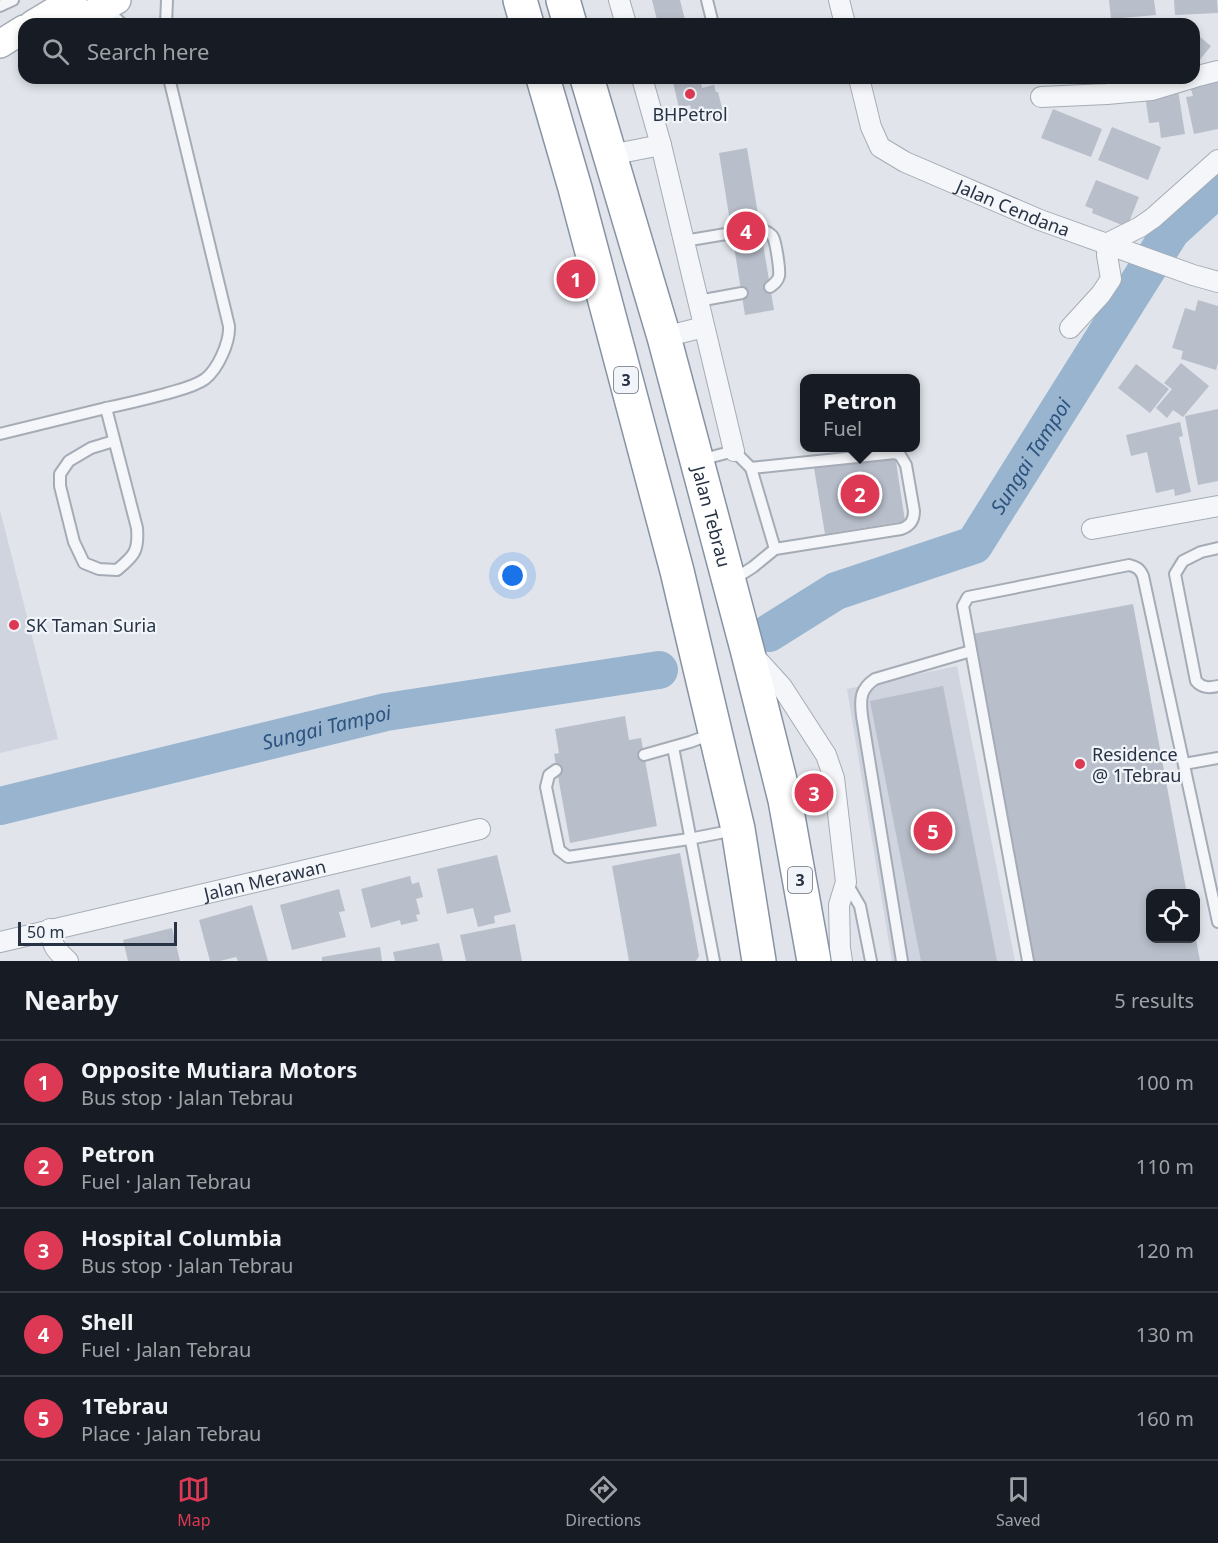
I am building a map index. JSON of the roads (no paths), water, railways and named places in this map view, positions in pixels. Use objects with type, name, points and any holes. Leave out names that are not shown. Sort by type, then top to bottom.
[{"type":"highway","points":[[520,0],[525,18]]},
{"type":"highway","points":[[563,0],[568,18]]},
{"type":"highway","name":"3","points":[[545,84],[575,188],[674,560],[738,829],[759,961]]},
{"type":"highway","name":"Jalan Tebrau","points":[[589,84],[664,337],[747,649],[785,800],[814,961]]},
{"type":"main road","points":[[43,18],[72,0]]},
{"type":"main road","points":[[90,18],[114,10]]},
{"type":"main road","points":[[0,44],[18,34]]},
{"type":"main road","points":[[0,60],[18,51]]},
{"type":"street","points":[[619,0],[624,18]]},
{"type":"street","points":[[839,0],[844,18]]},
{"type":"street","points":[[1200,76],[1218,71]]},
{"type":"street","points":[[644,84],[661,145],[734,451]]},
{"type":"street","name":"Jalan Cendana","points":[[860,84],[871,127],[880,147],[905,162],[1030,215],[1218,282]]},
{"type":"street","points":[[1041,97],[1152,90],[1172,84]]},
{"type":"street","points":[[610,155],[661,145]]},
{"type":"street","points":[[1070,328],[1101,294],[1111,279],[1107,255],[1114,246],[1154,218],[1218,160]]},
{"type":"street","points":[[664,337],[704,327]]},
{"type":"street","points":[[1092,529],[1218,506]]},
{"type":"street","points":[[747,649],[782,687],[826,755],[834,778],[846,882],[840,905],[842,961]]},
{"type":"street","name":"Jalan Merawan","points":[[0,942],[480,829]]},
{"type":"street","points":[[50,929],[52,944],[68,961]]},
{"type":"lane","points":[[0,6],[13,0]]},
{"type":"lane","points":[[166,18],[167,0]]},
{"type":"lane","points":[[707,0],[712,18]]},
{"type":"lane","points":[[0,434],[183,389],[203,381],[213,372],[226,347],[230,334],[229,326],[170,84]]},
{"type":"lane","points":[[760,229],[768,232],[775,243],[779,276],[770,287]]},
{"type":"lane","points":[[684,241],[732,233]]},
{"type":"lane","points":[[699,301],[742,293]]},
{"type":"lane","points":[[106,408],[137,528],[138,541],[132,558],[117,570],[99,569],[84,562],[74,542],[60,486],[60,474],[69,461],[90,448],[114,441]]},
{"type":"lane","points":[[697,461],[734,451],[751,468],[775,549]]},
{"type":"lane","points":[[729,582],[753,567],[775,549],[907,527],[912,523],[914,511],[906,465],[900,455],[889,452],[751,468]]},
{"type":"lane","points":[[1218,548],[1200,552],[1184,561],[1175,574],[1196,681],[1204,687],[1218,686]]},
{"type":"lane","points":[[1028,961],[963,606],[968,597],[1130,565],[1137,567],[1143,576],[1218,922]]},
{"type":"lane","points":[[902,961],[862,716],[862,693],[867,684],[875,679],[971,651]]},
{"type":"lane","points":[[644,755],[715,733]]},
{"type":"lane","points":[[673,747],[714,961]]},
{"type":"lane","points":[[1184,764],[1218,758]]},
{"type":"lane","points":[[556,770],[549,775],[546,787],[559,850],[568,857],[738,829]]},
{"type":"lane","points":[[846,882],[860,906],[871,961]]},
{"type":"waterway","name":"Sungai Tampoi","points":[[769,633],[836,591],[974,545],[1171,231],[1218,188]]},
{"type":"waterway","name":"Sungai Tampoi","points":[[0,806],[386,712],[659,670]]},
{"type":"place","name":"BHPetrol","points":[[690,94]]},
{"type":"place","name":"Shell","points":[[746,231]]},
{"type":"place","name":"Opposite Mutiara Motors","points":[[576,279]]},
{"type":"place","name":"Petron","points":[[860,494]]},
{"type":"place","name":"SK Taman Suria","points":[[14,625]]},
{"type":"place","name":"Residence @ 1Tebrau","points":[[1080,764]]},
{"type":"place","name":"Hospital Columbia","points":[[814,793]]},
{"type":"place","name":"1Tebrau","points":[[933,831]]}]
